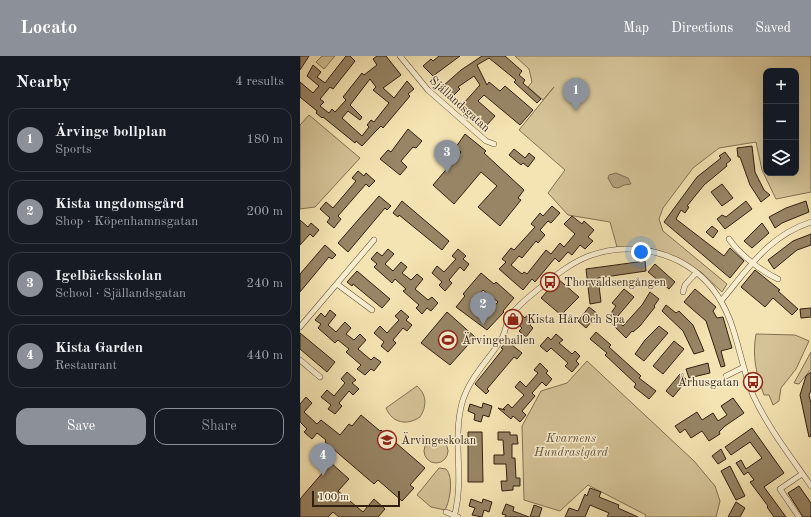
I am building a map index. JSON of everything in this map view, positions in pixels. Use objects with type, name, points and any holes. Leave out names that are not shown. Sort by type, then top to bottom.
[{"type":"street","name":"Själlandsgatan","points":[[400,56],[428,90],[486,141],[494,144]]},
{"type":"street","points":[[721,301],[753,261],[779,237],[811,222]]},
{"type":"street","points":[[729,239],[734,246],[778,279]]},
{"type":"street","points":[[300,327],[374,240]]},
{"type":"street","points":[[446,512],[455,516],[458,493],[459,428],[462,402],[472,378],[502,338],[510,316],[527,298],[561,271],[578,261],[600,253],[630,249],[650,250],[668,256],[705,280],[721,301],[728,314],[744,367],[761,411],[811,486]]},
{"type":"street","points":[[683,292],[686,285],[696,274]]},
{"type":"street","points":[[337,284],[372,310]]},
{"type":"street","points":[[300,360],[320,377]]},
{"type":"street","points":[[726,376],[744,367]]},
{"type":"street","points":[[799,517],[780,489],[802,474]]},
{"type":"green space","points":[[322,56],[335,56],[324,69],[316,62]]},
{"type":"green space","points":[[515,56],[811,56],[811,192],[776,199],[765,176],[799,176],[799,68],[763,68],[763,172],[756,142],[719,148],[693,168],[663,208],[659,219],[663,231],[727,284],[722,292],[701,272],[663,252],[649,248],[617,247],[610,222],[568,215],[548,193],[565,170],[519,130],[554,87],[543,100],[528,87],[532,82],[529,69]]},
{"type":"green space","points":[[309,115],[360,158],[315,207],[300,209],[300,125]]},
{"type":"green space","points":[[756,334],[795,335],[809,341],[796,369],[781,388],[779,401],[773,405],[769,395],[764,395],[757,372],[754,350]]},
{"type":"green space","points":[[811,352],[811,369],[799,384],[794,383]]},
{"type":"green space","name":"Kvarnens Hundrastgård","points":[[587,361],[694,461],[715,486],[720,501],[716,517],[645,517],[646,515],[588,485],[560,511],[524,500],[522,426],[541,391],[567,383]]},
{"type":"green space","points":[[417,386],[423,393],[425,401],[424,409],[420,417],[410,422],[400,422],[396,420],[386,408]]},
{"type":"green space","points":[[436,439],[445,442],[448,451],[445,460],[436,463],[427,460],[424,451],[427,442]]},
{"type":"green space","points":[[439,468],[446,469],[451,483],[450,495],[445,510],[431,507],[417,495]]},
{"type":"shaded area","points":[[616,173],[628,178],[631,184],[618,188],[613,187],[608,178],[609,175]]},
{"type":"building","points":[[300,56],[309,56],[300,70]]},
{"type":"building","points":[[346,56],[350,56],[355,61],[333,89],[330,87],[320,99],[324,102],[320,106],[329,113],[332,109],[335,112],[346,100],[343,97],[362,73],[364,75],[377,65],[373,59],[377,56],[386,56],[401,75],[383,88],[394,98],[407,81],[414,89],[408,94],[410,96],[383,128],[381,126],[362,146],[356,141],[355,143],[323,117],[322,118],[316,113],[317,111],[300,97],[300,82],[313,93],[319,86],[307,76],[313,65],[321,72],[317,77],[325,83]],"holes":[[[370,79],[376,87],[373,90],[389,103],[374,122],[371,120],[367,125],[369,127],[362,136],[342,118],[348,111],[360,120],[362,117],[350,105]]]},
{"type":"building","points":[[439,56],[460,56],[433,76],[423,66],[431,59],[433,61]]},
{"type":"building","points":[[482,56],[505,56],[522,71],[519,75],[525,80],[523,83],[541,99],[537,103],[514,82],[516,80],[489,58],[477,65],[487,85],[489,82],[500,91],[505,86],[533,110],[520,125],[484,95],[478,101],[495,116],[486,126],[463,104],[480,85],[474,76],[458,87],[460,89],[453,96],[443,86],[461,70]]},
{"type":"building","points":[[408,129],[422,141],[416,148],[413,147],[401,161],[407,167],[400,175],[380,159],[388,150],[391,152]]},
{"type":"building","points":[[465,134],[486,151],[484,153],[524,190],[518,198],[521,200],[500,226],[478,207],[497,186],[481,172],[454,204],[433,185],[461,152],[456,147]]},
{"type":"building","points":[[752,146],[755,172],[764,190],[770,195],[761,202],[750,185],[740,157],[738,157],[737,148]]},
{"type":"building","points":[[514,149],[525,158],[529,153],[535,158],[528,167],[523,163],[521,165],[509,155]]},
{"type":"building","points":[[725,152],[731,160],[726,164],[727,166],[704,185],[687,206],[689,207],[685,213],[681,210],[676,219],[724,256],[730,248],[744,261],[730,278],[664,222],[697,177],[721,158],[719,156]]},
{"type":"building","points":[[358,171],[364,176],[366,173],[375,181],[369,187],[366,184],[338,216],[341,219],[334,228],[327,222],[330,218],[320,209],[326,202],[333,208],[356,181],[352,178]]},
{"type":"building","points":[[722,184],[733,198],[722,206],[711,192]]},
{"type":"building","points":[[379,196],[391,206],[387,210],[385,208],[348,252],[338,243]]},
{"type":"building","points":[[402,201],[449,241],[442,250],[399,215],[398,217],[393,213]]},
{"type":"building","points":[[746,201],[752,209],[725,229],[717,219],[722,215],[726,217]]},
{"type":"building","points":[[806,201],[809,212],[782,223],[775,228],[769,217],[786,208]]},
{"type":"building","points":[[552,206],[560,213],[551,223],[548,221],[540,230],[545,235],[538,243],[536,241],[522,258],[519,256],[511,265],[522,274],[524,272],[527,274],[546,250],[551,254],[560,243],[564,247],[575,234],[564,224],[572,216],[582,224],[584,221],[594,230],[588,237],[593,241],[585,249],[580,245],[572,255],[568,252],[559,262],[555,258],[535,282],[532,279],[523,290],[499,269],[506,262],[502,259],[511,248],[514,250],[535,227],[531,224],[540,213],[543,216]]},
{"type":"building","points":[[300,220],[308,227],[311,223],[319,230],[313,237],[310,234],[300,245]]},
{"type":"building","points":[[762,223],[769,233],[752,248],[744,241]]},
{"type":"building","points":[[712,226],[718,231],[713,238],[706,232]]},
{"type":"building","points":[[811,234],[811,245],[797,250],[774,269],[768,260],[793,241]]},
{"type":"building","points":[[325,245],[336,255],[332,259],[329,257],[300,292],[300,274]]},
{"type":"building","points":[[388,249],[394,254],[385,264],[393,271],[401,262],[407,267],[402,273],[411,280],[417,274],[423,279],[415,289],[428,300],[432,297],[438,303],[431,311],[427,308],[422,314],[416,308],[419,305],[403,291],[406,289],[395,279],[392,283],[374,267],[377,264],[371,259],[377,252],[382,256]]},
{"type":"building","points":[[458,249],[466,256],[463,259],[469,264],[464,271],[460,267],[449,280],[452,283],[445,291],[439,285],[442,282],[432,273],[437,266],[444,272],[456,259],[452,256]]},
{"type":"building","points":[[645,261],[646,271],[598,278],[601,302],[590,304],[586,269]]},
{"type":"building","points":[[655,264],[675,282],[669,289],[648,272]]},
{"type":"building","points":[[755,270],[780,290],[778,291],[798,309],[792,315],[773,298],[765,307],[741,287]]},
{"type":"building","points":[[357,271],[390,299],[382,308],[353,284],[352,286],[347,282]]},
{"type":"building","points":[[481,273],[494,284],[496,282],[514,298],[503,311],[504,312],[487,330],[456,307],[465,296],[463,294]],"holes":[[[483,290],[498,302],[486,315],[472,304]]]},
{"type":"building","points":[[558,279],[579,297],[561,315],[541,298]]},
{"type":"building","points":[[624,289],[634,297],[617,317],[611,313],[616,306],[612,303]]},
{"type":"building","points":[[695,289],[716,307],[713,311],[717,318],[723,317],[732,348],[721,351],[725,366],[721,367],[706,321],[684,302]]},
{"type":"building","points":[[650,292],[659,299],[654,306],[655,307],[640,326],[633,332],[632,331],[626,338],[610,322],[613,318],[623,326],[642,305]]},
{"type":"building","points":[[666,305],[676,313],[679,311],[693,325],[704,351],[694,354],[683,331],[662,311]]},
{"type":"building","points":[[589,307],[598,314],[586,328],[578,321]]},
{"type":"building","points":[[811,308],[811,317],[801,318],[800,309]]},
{"type":"building","points":[[330,310],[336,315],[328,325],[336,332],[345,322],[351,328],[346,334],[354,340],[360,334],[366,340],[358,349],[371,360],[374,357],[381,362],[374,371],[371,369],[365,375],[357,369],[361,365],[346,352],[349,349],[338,340],[335,343],[318,328],[321,324],[315,320],[321,313],[325,317]]},
{"type":"building","points":[[401,310],[409,317],[406,320],[412,325],[407,331],[403,328],[393,340],[396,343],[388,352],[381,346],[384,342],[374,333],[380,326],[387,333],[399,320],[395,316]]},
{"type":"building","name":"Ärvingehallen","points":[[447,312],[475,337],[450,365],[421,343]]},
{"type":"building","points":[[518,312],[525,318],[528,314],[535,320],[530,325],[533,328],[526,337],[519,331],[522,328],[513,320]]},
{"type":"building","points":[[659,326],[668,333],[644,361],[635,354],[645,340]]},
{"type":"building","points":[[596,332],[611,345],[609,347],[641,376],[639,378],[656,391],[649,399],[634,387],[636,384],[605,355],[607,353],[590,339]]},
{"type":"building","points":[[300,333],[335,362],[327,372],[300,349]]},
{"type":"building","points":[[556,334],[563,340],[559,343],[572,354],[575,351],[580,356],[576,361],[579,364],[572,372],[565,366],[568,363],[551,348],[547,352],[540,346],[548,337],[551,340]]},
{"type":"building","points":[[507,341],[522,353],[517,359],[514,357],[487,389],[489,391],[486,394],[475,384],[503,349],[501,348]]},
{"type":"building","points":[[674,341],[684,349],[663,374],[653,366]]},
{"type":"building","points":[[540,363],[548,371],[546,373],[552,379],[546,386],[542,382],[532,393],[535,396],[522,411],[526,415],[520,422],[513,416],[511,419],[498,408],[505,410],[503,409],[508,404],[512,408],[524,395],[515,387],[520,381],[526,387],[538,373],[534,370]]},
{"type":"building","points":[[708,363],[710,373],[689,378],[686,369]]},
{"type":"building","points":[[347,372],[356,380],[352,383],[359,389],[353,395],[349,391],[339,403],[342,406],[335,414],[328,409],[331,405],[321,397],[327,390],[334,396],[345,383],[341,379]]},
{"type":"building","points":[[811,372],[811,390],[809,395],[811,404],[811,436],[809,437],[800,395],[806,376]]},
{"type":"building","points":[[680,374],[687,380],[673,397],[666,391]]},
{"type":"building","points":[[306,397],[312,403],[304,412],[317,424],[321,420],[340,435],[349,424],[352,426],[361,415],[380,431],[381,430],[425,468],[410,485],[414,488],[402,501],[378,480],[374,484],[325,442],[326,440],[317,433],[312,439],[304,432],[307,429],[300,422],[300,404]]},
{"type":"building","points":[[733,398],[744,413],[725,426],[719,432],[720,434],[709,441],[702,431],[691,438],[685,429],[680,433],[675,426],[697,412],[702,420],[713,413],[718,421],[727,415],[721,406]]},
{"type":"building","points":[[483,403],[492,406],[489,417],[483,415],[481,422],[474,420],[475,414],[468,411],[470,404],[482,408]]},
{"type":"building","points":[[752,428],[784,473],[764,487],[786,517],[774,517],[767,507],[768,506],[750,482],[754,480],[748,472],[744,475],[736,463],[741,460],[746,469],[762,458],[750,442],[731,455],[725,447]]},
{"type":"building","points":[[468,432],[482,432],[483,482],[468,482]]},
{"type":"building","points":[[498,432],[510,432],[510,435],[517,435],[518,444],[512,444],[512,458],[515,458],[516,478],[520,478],[520,486],[513,486],[513,490],[502,491],[501,481],[507,481],[506,464],[494,464],[494,455],[504,455],[503,440],[498,440]]},
{"type":"building","points":[[721,449],[726,459],[718,464],[712,456]]},
{"type":"building","points":[[331,463],[349,479],[338,491],[363,512],[374,499],[385,509],[378,517],[339,517],[333,512],[328,517],[300,517],[300,499]]},
{"type":"building","points":[[730,466],[745,496],[736,500],[721,471]]},
{"type":"building","points":[[799,486],[811,503],[811,517],[803,517],[788,493]]},
{"type":"building","points":[[590,488],[601,492],[599,497],[619,505],[618,508],[638,517],[607,517],[609,513],[590,505],[585,517],[565,517],[569,508],[578,511],[585,494],[587,496]]},
{"type":"building","points":[[471,499],[482,503],[483,499],[492,502],[489,512],[484,510],[482,517],[472,515],[475,508],[469,506]]},
{"type":"building","points":[[736,502],[745,508],[740,517],[728,517]]},
{"type":"building","points":[[506,504],[514,507],[513,511],[529,517],[505,517],[506,515],[502,514]]},
{"type":"building","points":[[534,505],[542,508],[539,517],[530,517]]},
{"type":"place","name":"Ärvinge bollplan","points":[[576,111]]},
{"type":"place","name":"Igelbäcksskolan","points":[[447,173]]},
{"type":"place","name":"Thorvaldsengången","points":[[550,282]]},
{"type":"place","name":"Kista Hår Och Spa","points":[[513,319]]},
{"type":"place","name":"Kista ungdomsgård","points":[[483,325]]},
{"type":"place","name":"Ärvingehallen","points":[[448,340]]},
{"type":"place","name":"Århusgatan","points":[[753,382]]},
{"type":"place","name":"Ärvingeskolan","points":[[387,440]]},
{"type":"place","name":"Kista Garden","points":[[323,476]]}]
